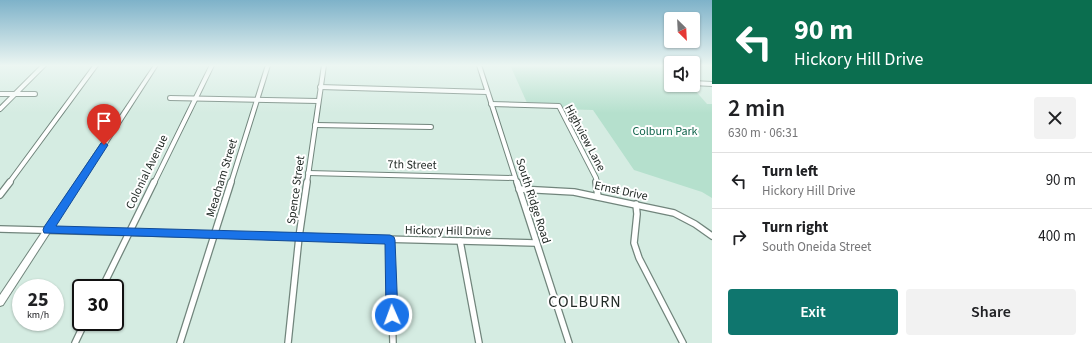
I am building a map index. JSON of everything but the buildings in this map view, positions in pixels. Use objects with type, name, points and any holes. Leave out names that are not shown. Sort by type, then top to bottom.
[{"type":"street","points":[[0,109],[28,81]]},
{"type":"street","points":[[0,195],[37,147],[72,94],[83,81]]},
{"type":"street","points":[[0,302],[146,81]]},
{"type":"street","name":"Colonial Avenue","points":[[106,279],[204,81]]},
{"type":"street","name":"Meacham Street","points":[[180,343],[263,81]]},
{"type":"street","name":"Spence Street","points":[[288,343],[299,237],[321,81]]},
{"type":"street","name":"South Ridge Road","points":[[484,81],[569,343]]},
{"type":"street","points":[[700,83],[712,84]]},
{"type":"street","points":[[320,87],[487,92]]},
{"type":"street","points":[[0,94],[35,94]]},
{"type":"street","points":[[170,98],[318,101]]},
{"type":"street","name":"Highview Lane","points":[[491,104],[559,106],[596,178],[598,197]]},
{"type":"street","points":[[315,125],[431,127]]},
{"type":"street","name":"7th Street","points":[[308,173],[515,178]]},
{"type":"street","name":"Ernst Drive","points":[[518,189],[556,190],[636,204],[674,213],[695,224],[712,236]]},
{"type":"street","points":[[636,204],[637,214],[634,243],[639,258],[682,343]]},
{"type":"street","name":"Hickory Hill Drive","points":[[0,229],[536,243]]},
{"type":"street","points":[[390,240],[393,343]]},
{"type":"street","points":[[460,241],[479,343]]},
{"type":"street","points":[[75,343],[81,331]]},
{"type":"green space","name":"Colburn Park","points":[[517,81],[664,81],[664,92],[696,92],[707,104],[712,104],[712,198],[702,192],[634,170],[593,110],[561,109],[559,106],[528,105]]},
{"type":"district","name":"COLBURN","points":[[585,302]]},
{"type":"route","points":[[104,145],[48,230],[390,240],[392,315]]}]
